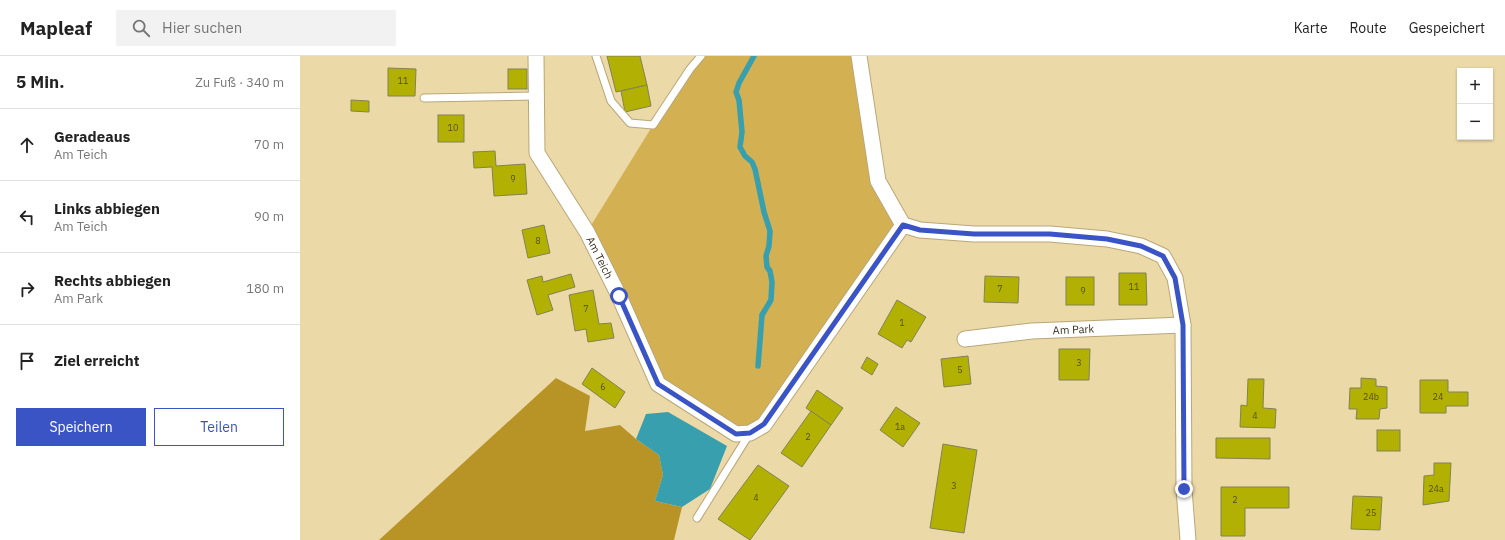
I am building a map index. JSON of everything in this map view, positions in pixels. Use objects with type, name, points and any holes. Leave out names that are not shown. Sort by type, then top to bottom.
[{"type":"street","name":"Am Teich","points":[[536,56],[537,153],[587,232],[619,296],[658,384],[736,434],[750,433]]},
{"type":"street","points":[[859,56],[878,181],[903,225],[920,230],[974,234],[1050,234],[1107,239],[1141,246],[1163,256],[1175,278],[1183,325],[1184,489],[1188,540]]},
{"type":"street","points":[[750,433],[764,424],[903,225]]},
{"type":"street","name":"Am Park","points":[[965,338],[1032,331],[1183,325]]},
{"type":"lane","points":[[596,56],[611,101],[630,122],[654,125],[690,69],[701,56]]},
{"type":"lane","points":[[424,98],[536,96]]},
{"type":"lane","points":[[697,518],[750,433]]},
{"type":"shaded area","points":[[701,56],[859,56],[878,181],[903,225],[750,433],[658,384],[587,232],[653,125]]},
{"type":"shaded area","points":[[556,378],[590,396],[585,431],[620,425],[636,439],[659,455],[663,475],[655,501],[682,507],[674,540],[379,540]]},
{"type":"water","points":[[668,412],[727,446],[710,489],[682,507],[655,501],[663,475],[659,455],[636,439],[646,414]]},
{"type":"building","points":[[607,56],[640,56],[647,85],[616,92]]},
{"type":"building","points":[[388,68],[416,69],[415,96],[388,96]]},
{"type":"building","points":[[508,69],[527,69],[527,89],[508,89]]},
{"type":"building","points":[[647,85],[651,106],[625,112],[621,91]]},
{"type":"building","points":[[351,100],[369,101],[369,112],[351,111]]},
{"type":"building","points":[[438,115],[464,115],[464,142],[438,142]]},
{"type":"building","points":[[495,151],[496,166],[525,164],[527,194],[494,196],[492,167],[474,168],[473,152]]},
{"type":"building","points":[[544,225],[550,253],[528,258],[522,230]]},
{"type":"building","points":[[1119,273],[1146,273],[1147,305],[1119,305]]},
{"type":"building","points":[[571,274],[575,287],[548,295],[553,310],[537,315],[527,280],[542,276],[543,282]]},
{"type":"building","points":[[985,276],[1019,277],[1018,303],[984,302]]},
{"type":"building","points":[[1066,277],[1094,277],[1094,305],[1066,305]]},
{"type":"building","points":[[593,290],[599,324],[611,323],[614,338],[588,342],[586,329],[575,331],[569,295]]},
{"type":"building","points":[[897,300],[926,317],[911,342],[907,340],[902,348],[878,334]]},
{"type":"building","points":[[1059,349],[1090,349],[1089,380],[1059,380]]},
{"type":"building","points":[[968,356],[971,384],[944,387],[941,359]]},
{"type":"building","points":[[867,357],[878,364],[872,375],[861,368]]},
{"type":"building","points":[[592,368],[625,392],[615,408],[582,384]]},
{"type":"building","points":[[1361,378],[1376,379],[1376,386],[1387,387],[1387,408],[1380,409],[1379,419],[1356,419],[1357,409],[1349,409],[1350,388],[1361,388]]},
{"type":"building","points":[[1248,379],[1264,379],[1263,408],[1276,409],[1275,428],[1240,427],[1241,405],[1247,406]]},
{"type":"building","points":[[1420,380],[1448,380],[1448,392],[1468,392],[1468,406],[1446,406],[1446,413],[1420,413]]},
{"type":"building","points":[[817,390],[843,408],[831,425],[806,408]]},
{"type":"building","points":[[896,407],[920,423],[903,447],[880,430]]},
{"type":"building","points":[[811,411],[831,425],[802,467],[781,453]]},
{"type":"building","points":[[1377,430],[1400,430],[1400,451],[1377,451]]},
{"type":"building","points":[[1216,438],[1270,438],[1270,459],[1216,458]]},
{"type":"building","points":[[943,444],[977,450],[964,533],[930,528]]},
{"type":"building","points":[[1434,463],[1451,463],[1449,501],[1423,505],[1424,476],[1434,475]]},
{"type":"building","points":[[758,465],[789,486],[750,540],[718,519]]},
{"type":"building","points":[[1221,487],[1289,487],[1289,508],[1245,508],[1245,536],[1221,536]]},
{"type":"building","points":[[1353,496],[1382,497],[1380,530],[1351,529]]},
{"type":"waterway","points":[[754,56],[739,83],[736,92],[739,100],[742,132],[740,147],[745,156],[752,162],[755,169],[764,212],[770,231],[769,246],[766,256],[767,267],[770,271],[772,282],[771,300],[762,315],[758,366]]},
{"type":"route","points":[[619,296],[658,384],[736,434],[750,433],[764,424],[903,225],[920,230],[974,234],[1050,234],[1107,239],[1141,246],[1163,256],[1175,278],[1183,325],[1184,489]]}]
